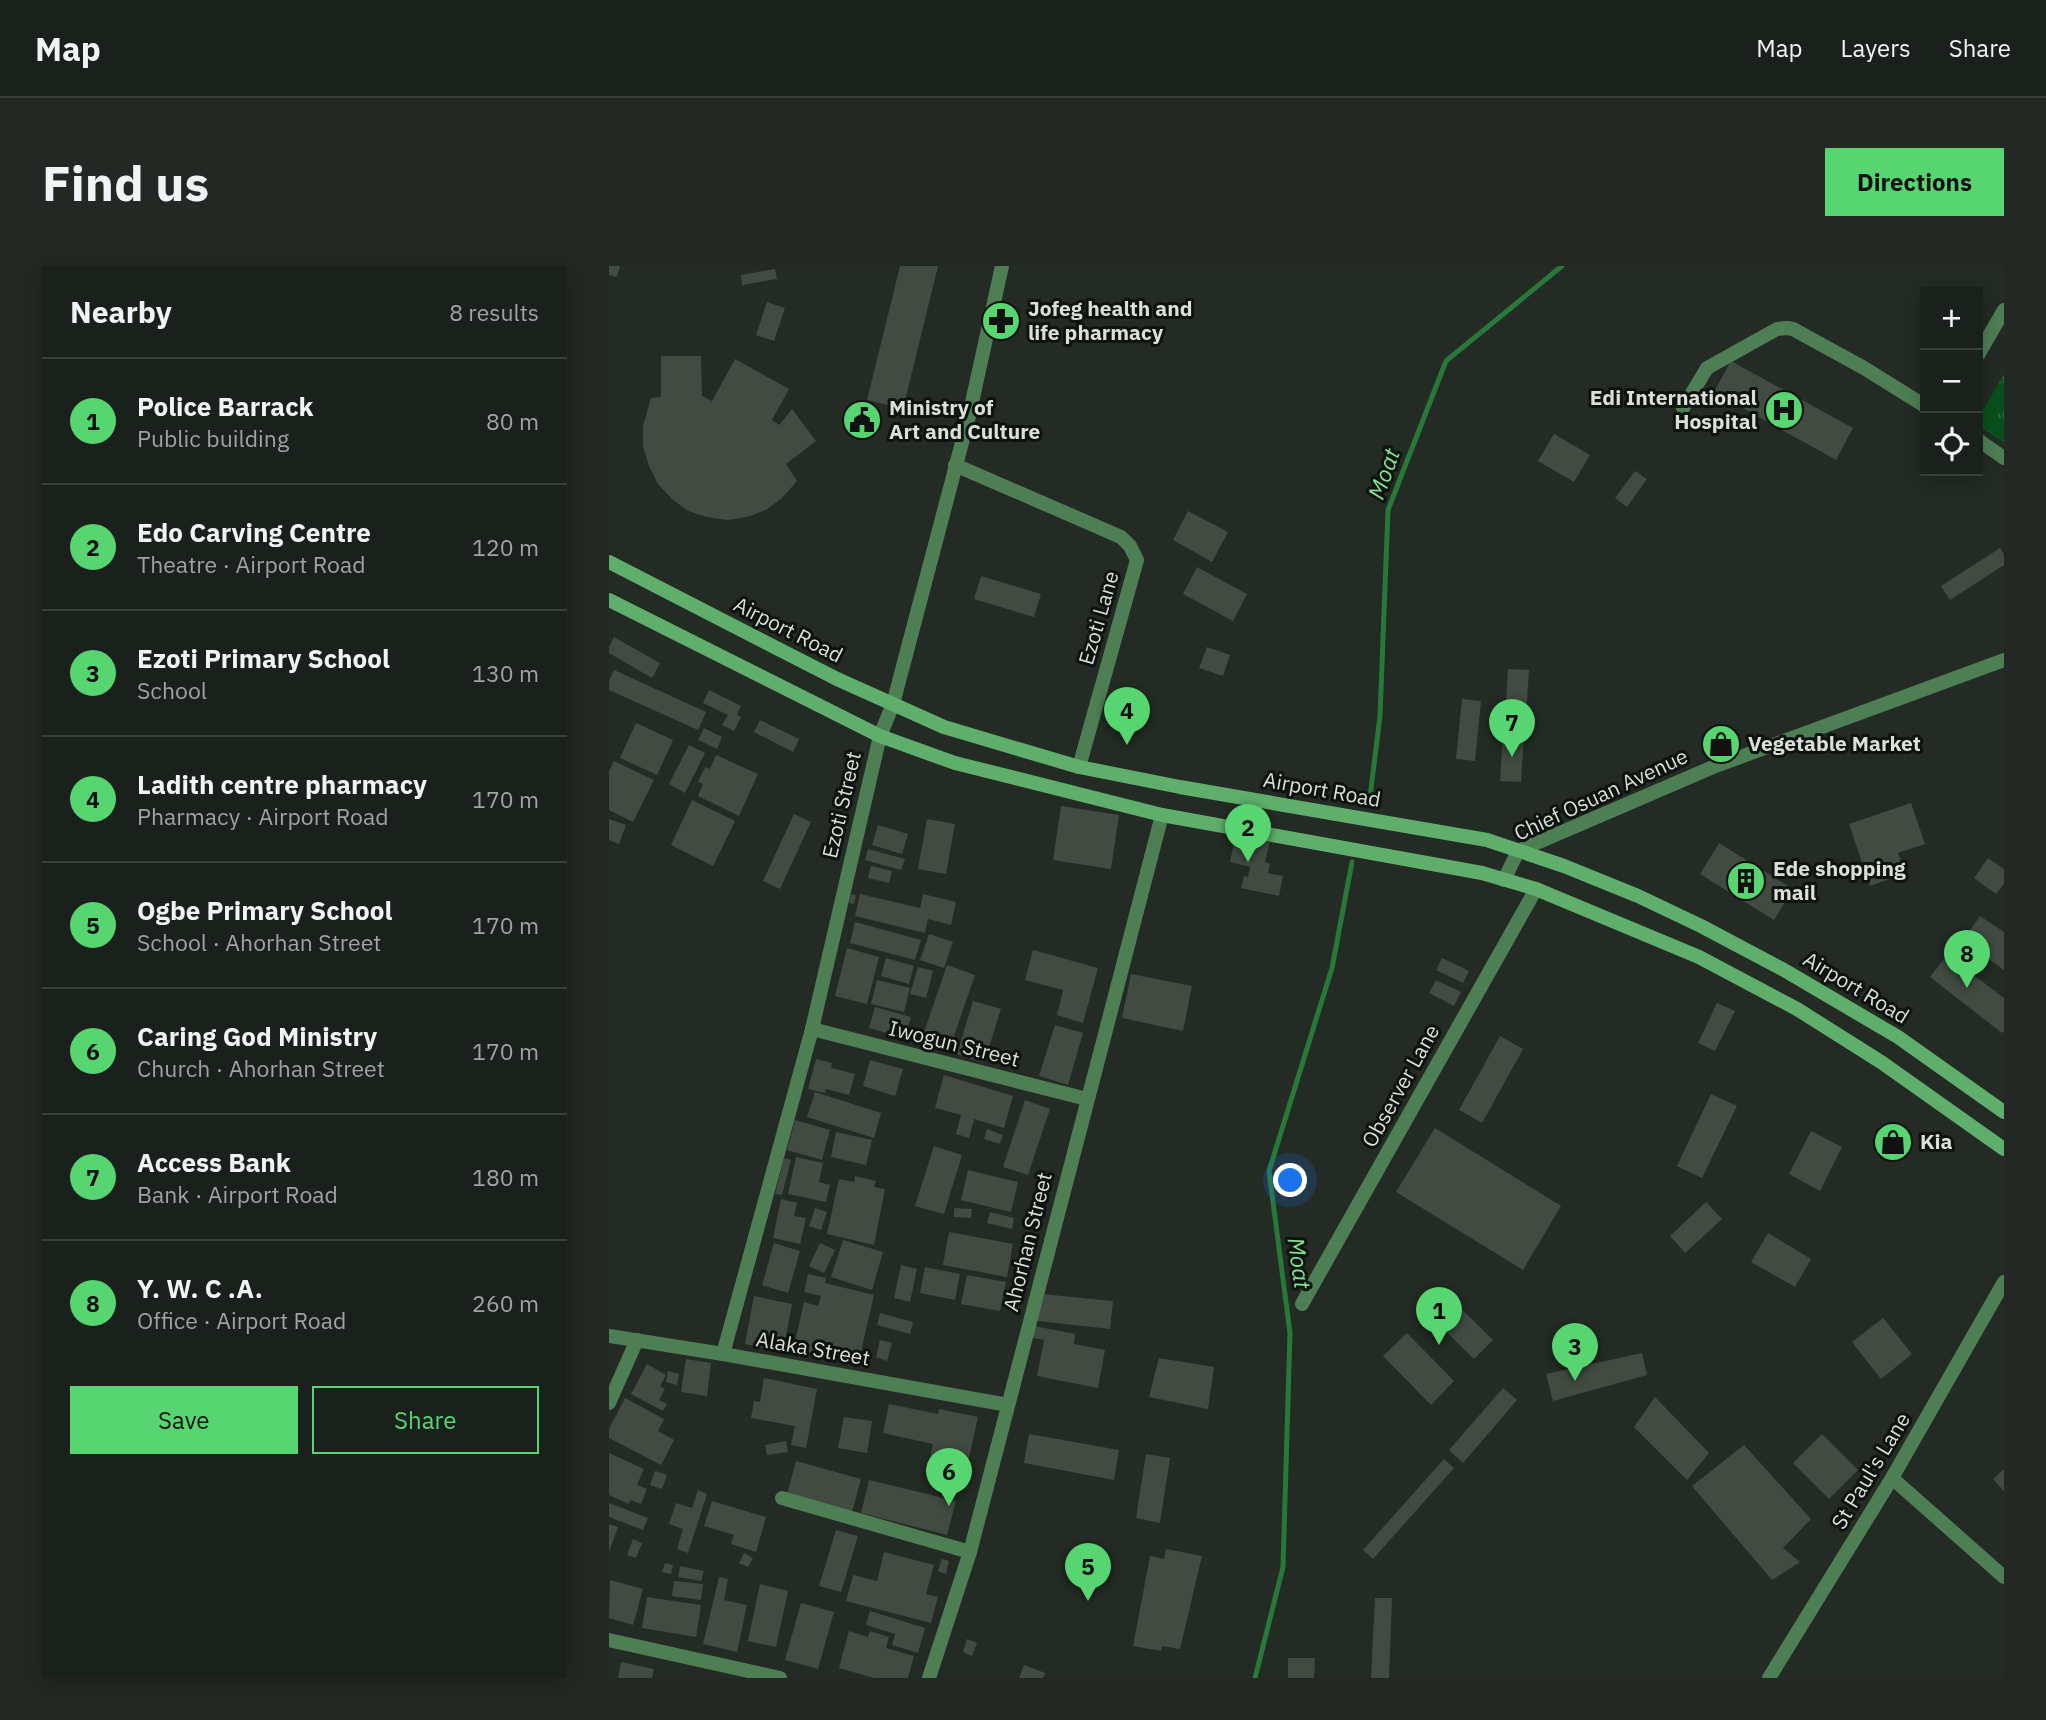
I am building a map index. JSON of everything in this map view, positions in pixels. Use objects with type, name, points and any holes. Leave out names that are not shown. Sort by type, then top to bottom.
[{"type":"main road","name":"Airport Road","points":[[609,562],[837,679],[944,727],[1079,767],[1487,840],[1564,866],[1638,896],[1784,970],[1898,1037],[2004,1112]]},
{"type":"main road","points":[[609,600],[880,736],[955,763],[1162,814],[1482,873],[1537,889],[1699,957],[1797,1009],[1881,1062],[2004,1149]]},
{"type":"street","name":"Ezoti Street","points":[[723,1354],[812,1030],[880,736],[893,704],[969,416],[1002,266]]},
{"type":"street","points":[[1981,350],[2004,310]]},
{"type":"street","points":[[1683,408],[1707,368],[1777,329],[1787,328],[1864,368],[1920,402]]},
{"type":"street","points":[[1983,443],[2004,458]]},
{"type":"street","name":"Ezoti Lane","points":[[955,466],[1121,537],[1131,546],[1137,560],[1079,767]]},
{"type":"street","name":"Chief Osuan Avenue","points":[[1504,880],[1518,850],[1713,767],[2004,660]]},
{"type":"street","name":"Ahorhan Street","points":[[929,1678],[970,1552],[1162,814]]},
{"type":"street","name":"Observer Lane","points":[[1302,1304],[1537,889]]},
{"type":"street","name":"Iwogun Street","points":[[812,1030],[1087,1099]]},
{"type":"street","name":"St Paul's Lane","points":[[1769,1678],[1892,1478],[2004,1282]]},
{"type":"street","name":"Alaka Street","points":[[609,1336],[1008,1405]]},
{"type":"street","points":[[609,1403],[637,1340]]},
{"type":"street","points":[[1892,1478],[2004,1577]]},
{"type":"street","points":[[782,1498],[970,1552]]},
{"type":"street","points":[[609,1640],[780,1678]]},
{"type":"green space","points":[[2004,374],[2004,443],[1983,428],[1983,410]]},
{"type":"building","points":[[609,266],[620,266],[617,277],[609,275]]},
{"type":"building","points":[[900,266],[938,266],[903,409],[867,400]]},
{"type":"building","points":[[775,269],[777,279],[742,285],[741,275]]},
{"type":"building","points":[[767,302],[785,308],[774,341],[756,335]]},
{"type":"building","points":[[661,356],[701,356],[702,396],[712,401],[735,359],[789,389],[772,420],[779,425],[792,409],[816,441],[786,464],[797,481],[782,498],[766,510],[727,520],[688,511],[658,484],[643,447],[643,426],[651,398],[661,397]]},
{"type":"building","name":"Edi International Hospital","points":[[1731,361],[1853,428],[1836,460],[1714,392]]},
{"type":"building","points":[[1554,434],[1590,455],[1574,482],[1538,461]]},
{"type":"building","points":[[1635,471],[1647,479],[1627,507],[1615,498]]},
{"type":"building","points":[[1188,511],[1228,532],[1212,562],[1173,540]]},
{"type":"building","points":[[2000,548],[2004,554],[2004,565],[1950,600],[1941,586]]},
{"type":"building","points":[[1197,567],[1247,594],[1233,621],[1183,594]]},
{"type":"building","points":[[981,576],[1041,594],[1034,617],[974,599]]},
{"type":"building","points":[[614,637],[660,663],[652,678],[609,653]]},
{"type":"building","points":[[1207,647],[1230,655],[1223,676],[1199,668]]},
{"type":"building","points":[[1508,669],[1529,670],[1526,719],[1505,717]]},
{"type":"building","points":[[614,670],[706,712],[698,730],[609,690],[609,681]]},
{"type":"building","points":[[709,690],[741,706],[737,715],[741,717],[734,731],[722,725],[728,715],[703,703]]},
{"type":"building","points":[[1462,699],[1481,701],[1475,761],[1456,759]]},
{"type":"building","points":[[760,720],[799,739],[793,752],[754,732]]},
{"type":"building","points":[[636,723],[673,740],[657,775],[620,758]]},
{"type":"building","points":[[704,728],[722,737],[717,749],[698,740]]},
{"type":"building","points":[[1503,733],[1524,734],[1521,782],[1500,781]]},
{"type":"building","points":[[689,745],[705,753],[685,793],[669,784]]},
{"type":"building","points":[[716,755],[758,774],[739,816],[698,796],[703,784],[698,782],[705,767],[710,769]]},
{"type":"building","points":[[614,761],[654,780],[633,822],[609,810],[609,771]]},
{"type":"building","points":[[692,800],[735,821],[713,866],[671,845]]},
{"type":"building","points":[[1911,803],[1925,844],[1898,853],[1906,873],[1870,886],[1849,824]]},
{"type":"building","points":[[1061,806],[1119,815],[1111,869],[1053,860]]},
{"type":"building","points":[[794,814],[811,822],[780,889],[763,881]]},
{"type":"building","points":[[609,819],[626,825],[619,844],[609,840]]},
{"type":"building","points":[[927,819],[955,824],[946,874],[918,869]]},
{"type":"building","points":[[878,825],[908,834],[902,854],[872,845]]},
{"type":"building","points":[[1237,829],[1271,836],[1265,862],[1270,864],[1268,873],[1283,876],[1279,896],[1241,888],[1244,876],[1248,877],[1250,867],[1230,862]]},
{"type":"building","name":"Ede shopping mail","points":[[1719,843],[1793,889],[1774,920],[1700,874]]},
{"type":"building","points":[[868,849],[905,859],[901,870],[865,860]]},
{"type":"building","points":[[1988,858],[2004,869],[2004,884],[1996,894],[1974,878]]},
{"type":"building","points":[[871,866],[892,871],[889,883],[868,878]]},
{"type":"building","points":[[851,894],[856,895],[854,904],[849,903]]},
{"type":"building","points":[[860,894],[920,908],[923,894],[956,902],[951,925],[928,919],[925,933],[855,916]]},
{"type":"building","points":[[1980,916],[2004,932],[2004,970],[1963,941]]},
{"type":"building","points":[[855,922],[921,940],[915,960],[850,943]]},
{"type":"building","points":[[929,934],[953,942],[944,968],[920,960]]},
{"type":"building","points":[[847,948],[879,957],[867,1004],[835,996]]},
{"type":"building","points":[[1033,950],[1098,968],[1083,1023],[1057,1015],[1063,990],[1025,980]]},
{"type":"building","points":[[1947,955],[2004,998],[2002,1033],[1930,977]]},
{"type":"building","points":[[886,958],[914,966],[909,984],[881,976]]},
{"type":"building","points":[[1442,958],[1469,971],[1463,983],[1436,970]]},
{"type":"building","points":[[947,965],[975,975],[951,1045],[923,1035]]},
{"type":"building","points":[[918,967],[933,971],[926,998],[910,994]]},
{"type":"building","points":[[1131,974],[1192,986],[1183,1031],[1122,1018]]},
{"type":"building","points":[[877,980],[910,988],[904,1012],[871,1004]]},
{"type":"building","points":[[1436,980],[1461,992],[1454,1006],[1429,993]]},
{"type":"building","points":[[973,1001],[1001,1009],[984,1063],[957,1054]]},
{"type":"building","points":[[1717,1003],[1735,1011],[1715,1051],[1698,1043]]},
{"type":"building","points":[[875,1007],[911,1017],[905,1038],[869,1028]]},
{"type":"building","points":[[1055,1025],[1083,1033],[1068,1085],[1039,1076]]},
{"type":"building","points":[[1500,1036],[1523,1049],[1482,1123],[1459,1110]]},
{"type":"building","points":[[816,1059],[832,1063],[831,1068],[855,1074],[849,1095],[826,1089],[825,1093],[808,1089]]},
{"type":"building","points":[[870,1060],[903,1069],[895,1096],[863,1086]]},
{"type":"building","points":[[944,1075],[1013,1096],[1004,1128],[974,1119],[969,1138],[956,1134],[961,1115],[935,1108]]},
{"type":"building","points":[[815,1092],[881,1113],[874,1138],[807,1117]]},
{"type":"building","points":[[1711,1094],[1737,1106],[1702,1178],[1677,1166]]},
{"type":"building","points":[[1025,1100],[1050,1109],[1028,1175],[1003,1167]]},
{"type":"building","points":[[795,1120],[830,1130],[822,1160],[787,1150]]},
{"type":"building","points":[[1435,1128],[1561,1206],[1523,1270],[1396,1192]]},
{"type":"building","points":[[987,1129],[1003,1135],[1000,1144],[984,1139]]},
{"type":"building","points":[[1811,1131],[1842,1147],[1820,1191],[1789,1174]]},
{"type":"building","points":[[836,1132],[872,1140],[866,1165],[831,1157]]},
{"type":"building","points":[[934,1146],[962,1155],[944,1214],[915,1206]]},
{"type":"building","points":[[796,1157],[823,1163],[819,1182],[830,1185],[826,1202],[788,1194]]},
{"type":"building","points":[[784,1158],[791,1160],[782,1195],[775,1194]]},
{"type":"building","points":[[968,1170],[1018,1182],[1011,1212],[961,1200]]},
{"type":"building","points":[[855,1176],[876,1181],[874,1187],[885,1189],[874,1245],[827,1234],[839,1179],[854,1182]]},
{"type":"building","points":[[781,1199],[797,1203],[794,1216],[806,1218],[800,1244],[773,1238]]},
{"type":"building","points":[[1706,1202],[1722,1219],[1685,1253],[1670,1236]]},
{"type":"building","points":[[815,1208],[827,1212],[821,1230],[809,1226]]},
{"type":"building","points":[[954,1208],[972,1209],[971,1218],[954,1217]]},
{"type":"building","points":[[990,1212],[1014,1218],[1012,1229],[987,1223]]},
{"type":"building","points":[[949,1232],[1013,1244],[1007,1277],[943,1265]]},
{"type":"building","points":[[1768,1233],[1811,1259],[1795,1287],[1751,1262]]},
{"type":"building","points":[[843,1240],[883,1252],[872,1290],[831,1277]]},
{"type":"building","points":[[774,1243],[800,1251],[788,1293],[762,1285]]},
{"type":"building","points":[[820,1243],[835,1250],[824,1273],[809,1266]]},
{"type":"building","points":[[901,1265],[917,1269],[910,1302],[894,1298]]},
{"type":"building","points":[[925,1267],[960,1274],[955,1300],[920,1293]]},
{"type":"building","points":[[808,1274],[826,1278],[825,1283],[874,1295],[860,1356],[823,1347],[821,1357],[793,1351],[804,1302],[818,1306],[821,1296],[804,1292]]},
{"type":"building","points":[[967,1275],[1006,1282],[1000,1311],[961,1304]]},
{"type":"building","points":[[1442,1290],[1493,1340],[1474,1359],[1423,1309]]},
{"type":"building","points":[[1031,1293],[1113,1301],[1110,1329],[1029,1320]]},
{"type":"building","points":[[754,1296],[792,1304],[783,1352],[745,1344]]},
{"type":"building","points":[[880,1313],[913,1322],[910,1334],[877,1325]]},
{"type":"building","points":[[1883,1318],[1912,1354],[1881,1379],[1852,1342]]},
{"type":"building","points":[[1024,1324],[1075,1334],[1074,1344],[1105,1350],[1098,1388],[1037,1376],[1044,1340],[1022,1336]]},
{"type":"building","points":[[1407,1333],[1454,1381],[1431,1405],[1383,1356]]},
{"type":"building","points":[[880,1340],[892,1343],[887,1361],[876,1357]]},
{"type":"building","points":[[1642,1353],[1647,1375],[1553,1401],[1546,1374]]},
{"type":"building","points":[[1159,1358],[1214,1367],[1208,1409],[1149,1397]]},
{"type":"building","points":[[686,1359],[711,1363],[707,1396],[681,1392]]},
{"type":"building","points":[[647,1364],[666,1375],[660,1386],[665,1389],[659,1400],[667,1404],[663,1411],[631,1394]]},
{"type":"building","points":[[668,1371],[679,1374],[677,1385],[666,1382]]},
{"type":"building","points":[[764,1378],[817,1389],[806,1448],[791,1445],[795,1426],[751,1418],[754,1401],[760,1402]]},
{"type":"building","points":[[1503,1388],[1517,1400],[1463,1463],[1449,1450]]},
{"type":"building","points":[[1655,1397],[1709,1453],[1687,1480],[1634,1427]]},
{"type":"building","points":[[625,1398],[664,1419],[658,1431],[674,1440],[661,1465],[609,1438],[609,1429]]},
{"type":"building","points":[[889,1404],[938,1414],[939,1409],[978,1417],[964,1480],[927,1472],[933,1444],[883,1433]]},
{"type":"building","points":[[844,1417],[872,1421],[867,1453],[838,1448]]},
{"type":"building","points":[[1029,1434],[1119,1450],[1114,1480],[1024,1463]]},
{"type":"building","points":[[1822,1434],[1858,1470],[1829,1499],[1793,1463]]},
{"type":"building","points":[[786,1441],[788,1452],[767,1455],[765,1445]]},
{"type":"building","points":[[1744,1445],[1811,1519],[1783,1548],[1800,1562],[1772,1580],[1692,1486]]},
{"type":"building","points":[[609,1453],[644,1469],[637,1485],[647,1489],[641,1504],[630,1500],[629,1504],[609,1495]]},
{"type":"building","points":[[1146,1454],[1170,1458],[1160,1523],[1136,1518]]},
{"type":"building","points":[[1444,1459],[1454,1468],[1373,1559],[1363,1550]]},
{"type":"building","points":[[796,1461],[861,1479],[852,1512],[787,1494]]},
{"type":"building","points":[[2004,1469],[2004,1491],[1993,1479]]},
{"type":"building","points":[[655,1471],[667,1475],[662,1489],[650,1485]]},
{"type":"building","points":[[869,1480],[956,1501],[947,1535],[861,1513]]},
{"type":"building","points":[[698,1490],[707,1494],[688,1553],[677,1549],[683,1529],[669,1524],[676,1503],[692,1508]]},
{"type":"building","points":[[712,1501],[766,1517],[756,1552],[731,1544],[734,1535],[704,1526]]},
{"type":"building","points":[[609,1503],[648,1518],[643,1530],[609,1517]]},
{"type":"building","points":[[609,1524],[618,1527],[609,1552]]},
{"type":"building","points":[[836,1530],[858,1536],[841,1592],[819,1586]]},
{"type":"building","points":[[633,1539],[642,1543],[636,1558],[627,1555]]},
{"type":"building","points":[[1166,1549],[1202,1556],[1180,1649],[1162,1646],[1161,1651],[1133,1646],[1150,1556],[1164,1559]]},
{"type":"building","points":[[884,1552],[934,1565],[926,1594],[938,1597],[931,1623],[846,1601],[853,1575],[877,1581]]},
{"type":"building","points":[[744,1553],[753,1558],[748,1567],[739,1563]]},
{"type":"building","points":[[942,1559],[949,1561],[946,1574],[938,1571]]},
{"type":"building","points":[[665,1563],[673,1565],[671,1574],[662,1572]]},
{"type":"building","points":[[680,1566],[704,1571],[701,1581],[678,1577]]},
{"type":"building","points":[[719,1577],[728,1579],[724,1600],[747,1605],[737,1652],[703,1644]]},
{"type":"building","points":[[610,1580],[643,1589],[633,1625],[609,1618]]},
{"type":"building","points":[[674,1581],[703,1584],[701,1600],[672,1596]]},
{"type":"building","points":[[760,1584],[788,1591],[776,1647],[748,1641]]},
{"type":"building","points":[[647,1597],[701,1605],[696,1637],[642,1628]]},
{"type":"building","points":[[1375,1598],[1392,1598],[1389,1678],[1371,1678]]},
{"type":"building","points":[[801,1603],[834,1612],[818,1669],[785,1660]]},
{"type":"building","points":[[870,1611],[925,1628],[918,1653],[892,1645],[895,1634],[866,1625]]},
{"type":"building","points":[[849,1631],[868,1637],[870,1631],[889,1637],[886,1648],[914,1656],[908,1678],[874,1678],[839,1668]]},
{"type":"building","points":[[967,1639],[977,1643],[972,1656],[963,1652]]},
{"type":"building","points":[[1288,1658],[1315,1658],[1314,1678],[1288,1678]]},
{"type":"building","points":[[621,1662],[654,1669],[652,1678],[618,1678]]},
{"type":"building","points":[[1024,1665],[1045,1673],[1043,1678],[1019,1678]]},
{"type":"waterway","name":"Moat","points":[[1370,797],[1380,716],[1388,510],[1446,361],[1562,266]]},
{"type":"waterway","name":"Moat","points":[[1255,1678],[1283,1567],[1290,1333],[1269,1171],[1332,968],[1352,862]]},
{"type":"place","name":"Jofeg health and life pharmacy","points":[[1001,321]]},
{"type":"place","name":"Edi International Hospital","points":[[1784,410]]},
{"type":"place","name":"Ministry of Art and Culture","points":[[862,420]]},
{"type":"place","name":"Vegetable Market","points":[[1721,744]]},
{"type":"place","name":"Ladith centre pharmacy","points":[[1127,745]]},
{"type":"place","name":"Access Bank","points":[[1512,757]]},
{"type":"place","name":"Edo Carving Centre","points":[[1248,862]]},
{"type":"place","name":"Ede shopping mail","points":[[1746,881]]},
{"type":"place","name":"Y. W. C .A.","points":[[1967,988]]},
{"type":"place","name":"Kia","points":[[1893,1142]]},
{"type":"place","name":"Police Barrack","points":[[1439,1345]]},
{"type":"place","name":"Ezoti Primary School","points":[[1575,1381]]},
{"type":"place","name":"Caring God Ministry","points":[[949,1506]]},
{"type":"place","name":"Ogbe Primary School","points":[[1088,1601]]}]
